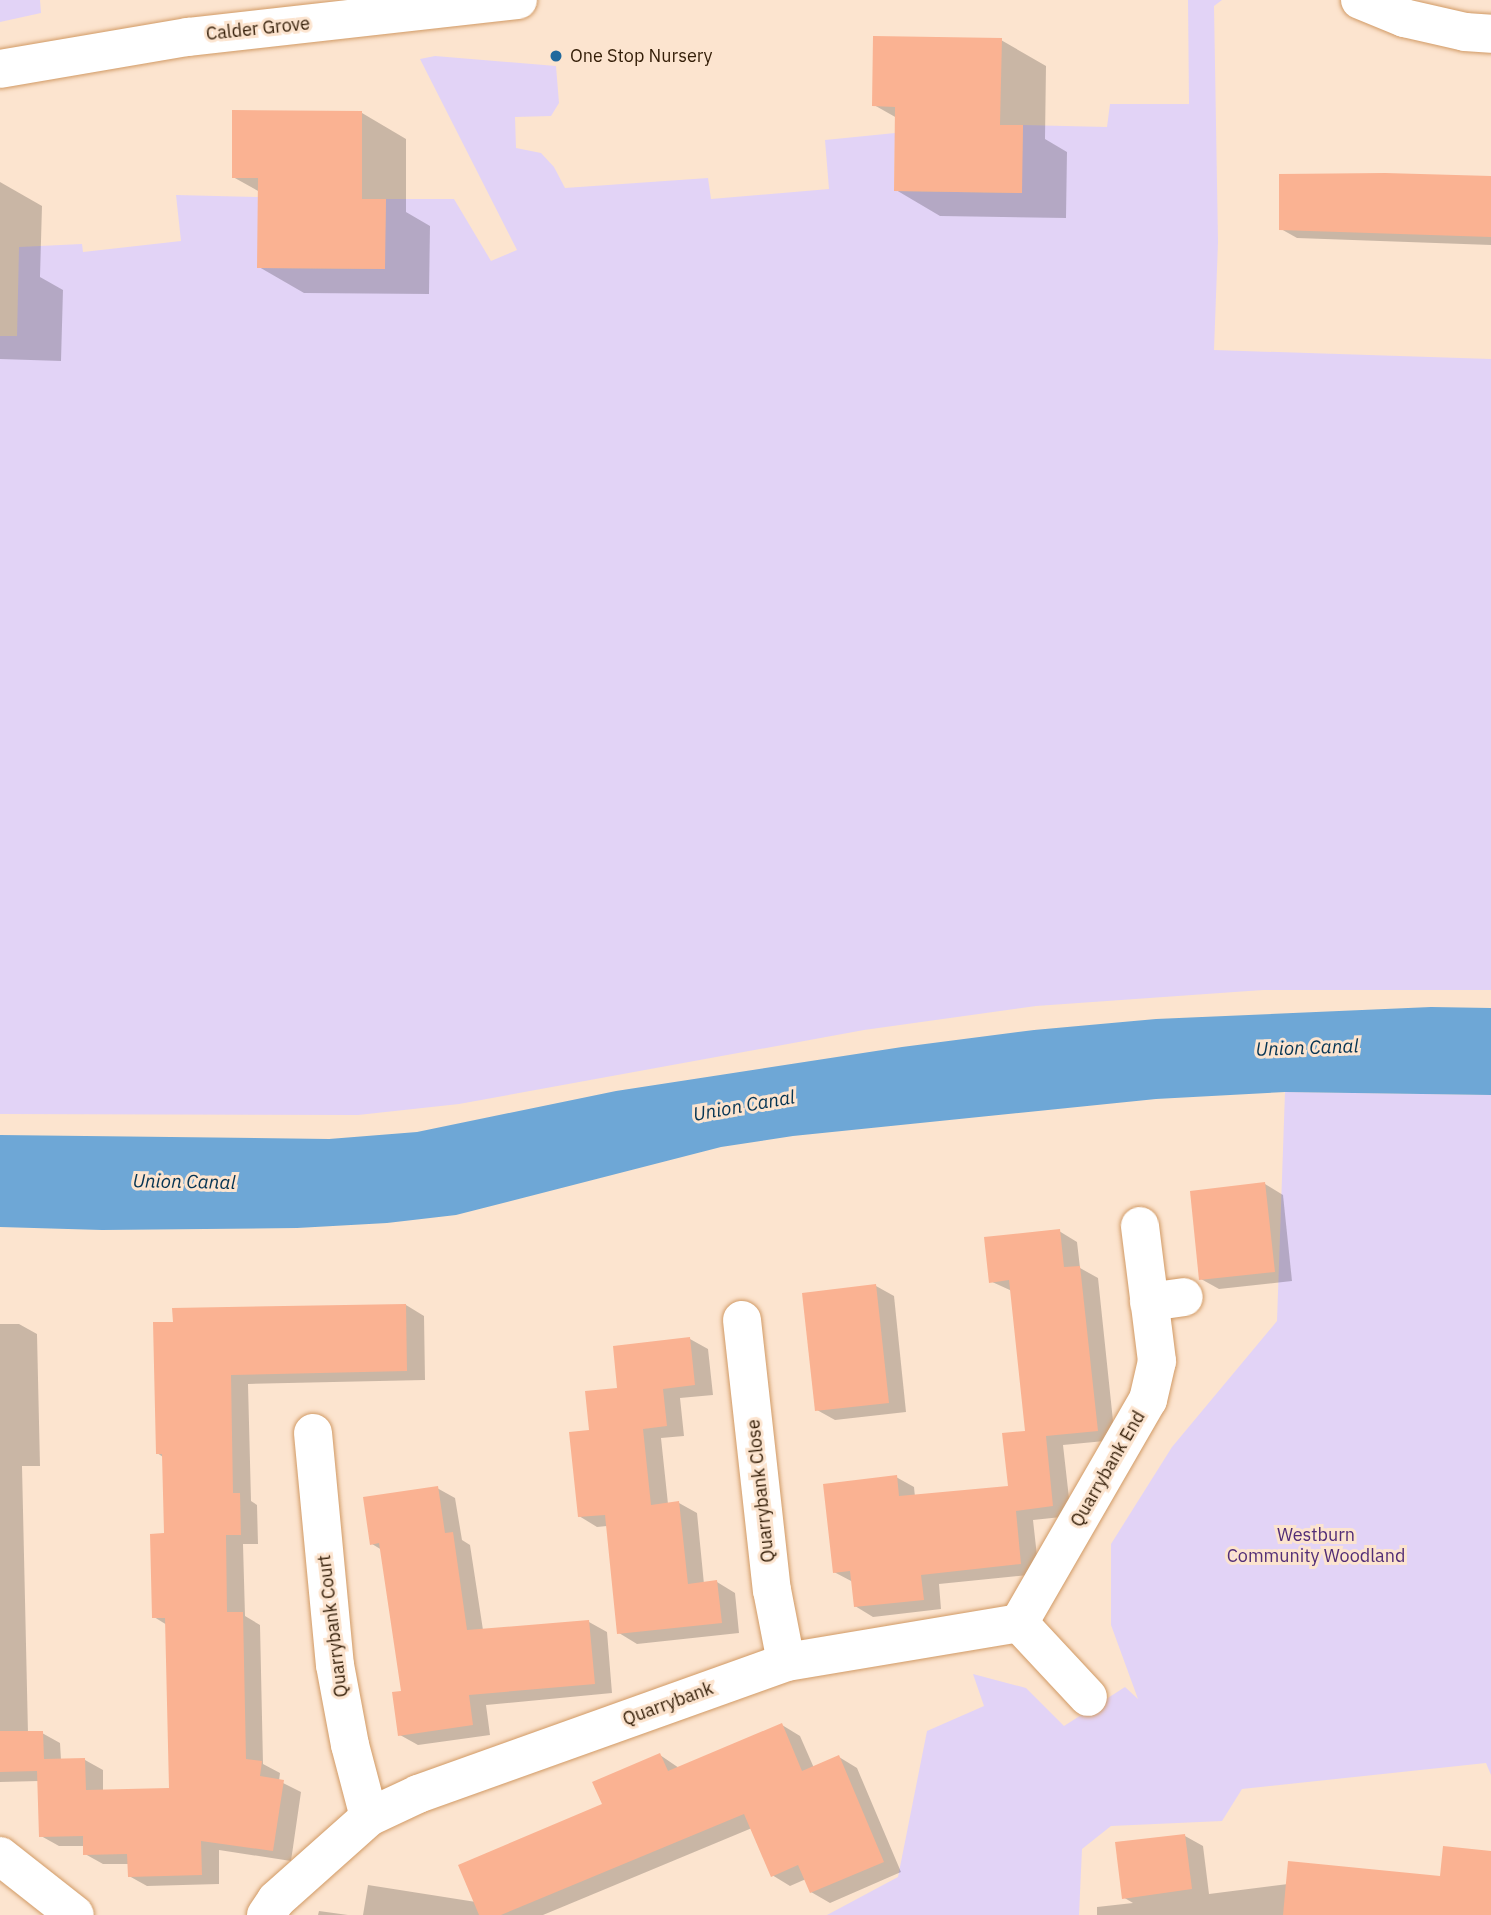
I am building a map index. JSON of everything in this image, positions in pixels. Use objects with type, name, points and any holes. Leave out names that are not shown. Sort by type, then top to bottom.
[{"type":"street","name":"Calder Grove","points":[[0,69],[188,37],[518,0]]},
{"type":"street","points":[[1360,0],[1404,18],[1465,32],[1491,34]]},
{"type":"street","name":"Quarrybank End","points":[[1018,1623],[1147,1400],[1157,1361],[1167,1299],[1140,1226]]},
{"type":"street","name":"Quarrybank Close","points":[[742,1320],[772,1591],[786,1662]]},
{"type":"street","name":"Quarrybank Court","points":[[313,1433],[335,1665],[369,1817]]},
{"type":"street","points":[[1018,1623],[1087,1697]]},
{"type":"street","name":"Quarrybank","points":[[266,1915],[276,1900],[369,1817],[418,1794],[786,1662],[1018,1623]]},
{"type":"street","points":[[0,1856],[75,1915]]},
{"type":"green space","points":[[0,0],[40,0],[41,13],[0,22]]},
{"type":"green space","points":[[1188,0],[1222,0],[1214,6],[1218,242],[1214,350],[1491,359],[1491,990],[1263,990],[1036,1006],[864,1030],[459,1104],[358,1115],[0,1114],[0,336],[17,336],[19,247],[82,244],[83,252],[181,241],[176,195],[258,197],[258,268],[384,269],[386,199],[454,199],[491,261],[517,250],[420,59],[435,56],[556,66],[559,103],[551,116],[515,117],[516,148],[541,153],[554,167],[565,188],[708,178],[711,199],[829,189],[825,140],[895,133],[894,191],[1021,193],[1023,125],[1107,127],[1110,104],[1189,104]]},
{"type":"green space","name":"Westburn Community Woodland","points":[[1285,1092],[1491,1095],[1491,1775],[1486,1763],[1242,1789],[1222,1821],[1111,1826],[1082,1849],[1079,1915],[827,1915],[898,1877],[927,1731],[984,1706],[973,1674],[1026,1688],[1064,1726],[1125,1687],[1138,1699],[1111,1625],[1111,1544],[1172,1447],[1277,1321]]},
{"type":"water","name":"Union Canal","points":[[1431,1007],[1491,1008],[1491,1095],[1285,1092],[1156,1099],[793,1136],[721,1147],[456,1215],[387,1223],[297,1228],[102,1230],[0,1227],[0,1135],[329,1139],[417,1132],[616,1091],[902,1047],[1034,1030],[1156,1019]]},
{"type":"building","points":[[873,36],[1002,38],[1000,125],[1023,125],[1022,193],[894,191],[895,107],[872,106]]},
{"type":"building","points":[[232,110],[362,111],[362,199],[386,199],[385,269],[257,268],[258,178],[232,178]]},
{"type":"building","points":[[1279,174],[1491,176],[1491,237],[1279,230]]},
{"type":"building","points":[[1265,1182],[1275,1272],[1199,1280],[1190,1191]]},
{"type":"building","points":[[1060,1229],[1064,1267],[1080,1266],[1098,1431],[1046,1436],[1053,1506],[1016,1511],[1021,1564],[921,1575],[924,1600],[854,1607],[850,1571],[833,1573],[823,1484],[897,1475],[899,1496],[1008,1486],[1002,1433],[1025,1431],[1009,1280],[989,1283],[984,1237]]},
{"type":"building","points":[[876,1284],[889,1403],[815,1411],[802,1293]]},
{"type":"building","points":[[406,1304],[407,1371],[231,1375],[233,1493],[240,1493],[241,1535],[226,1535],[227,1612],[243,1612],[246,1759],[262,1761],[260,1776],[284,1780],[273,1851],[201,1841],[202,1875],[128,1877],[127,1854],[83,1855],[83,1836],[39,1837],[37,1771],[0,1772],[0,1731],[43,1731],[44,1759],[85,1758],[86,1790],[169,1788],[165,1618],[152,1618],[150,1534],[164,1533],[162,1454],[156,1454],[153,1322],[173,1322],[172,1308]]},
{"type":"building","points":[[690,1337],[695,1385],[663,1389],[667,1426],[643,1429],[651,1505],[679,1501],[688,1584],[717,1580],[722,1623],[617,1634],[605,1515],[578,1517],[569,1432],[589,1430],[585,1391],[617,1388],[613,1346]]},
{"type":"building","points":[[438,1486],[445,1533],[453,1532],[467,1630],[589,1620],[595,1684],[469,1695],[473,1725],[398,1736],[392,1692],[401,1691],[379,1543],[370,1545],[363,1497]]},
{"type":"building","points":[[782,1723],[802,1771],[839,1755],[884,1862],[810,1893],[798,1865],[771,1877],[744,1814],[501,1915],[479,1915],[458,1865],[602,1804],[592,1782],[660,1753],[668,1771]]},
{"type":"building","points":[[1185,1834],[1192,1889],[1122,1899],[1115,1842]]},
{"type":"building","points":[[1443,1846],[1491,1851],[1491,1915],[1283,1915],[1288,1861],[1440,1876]]},
{"type":"place","name":"One Stop Nursery","points":[[556,56]]}]
